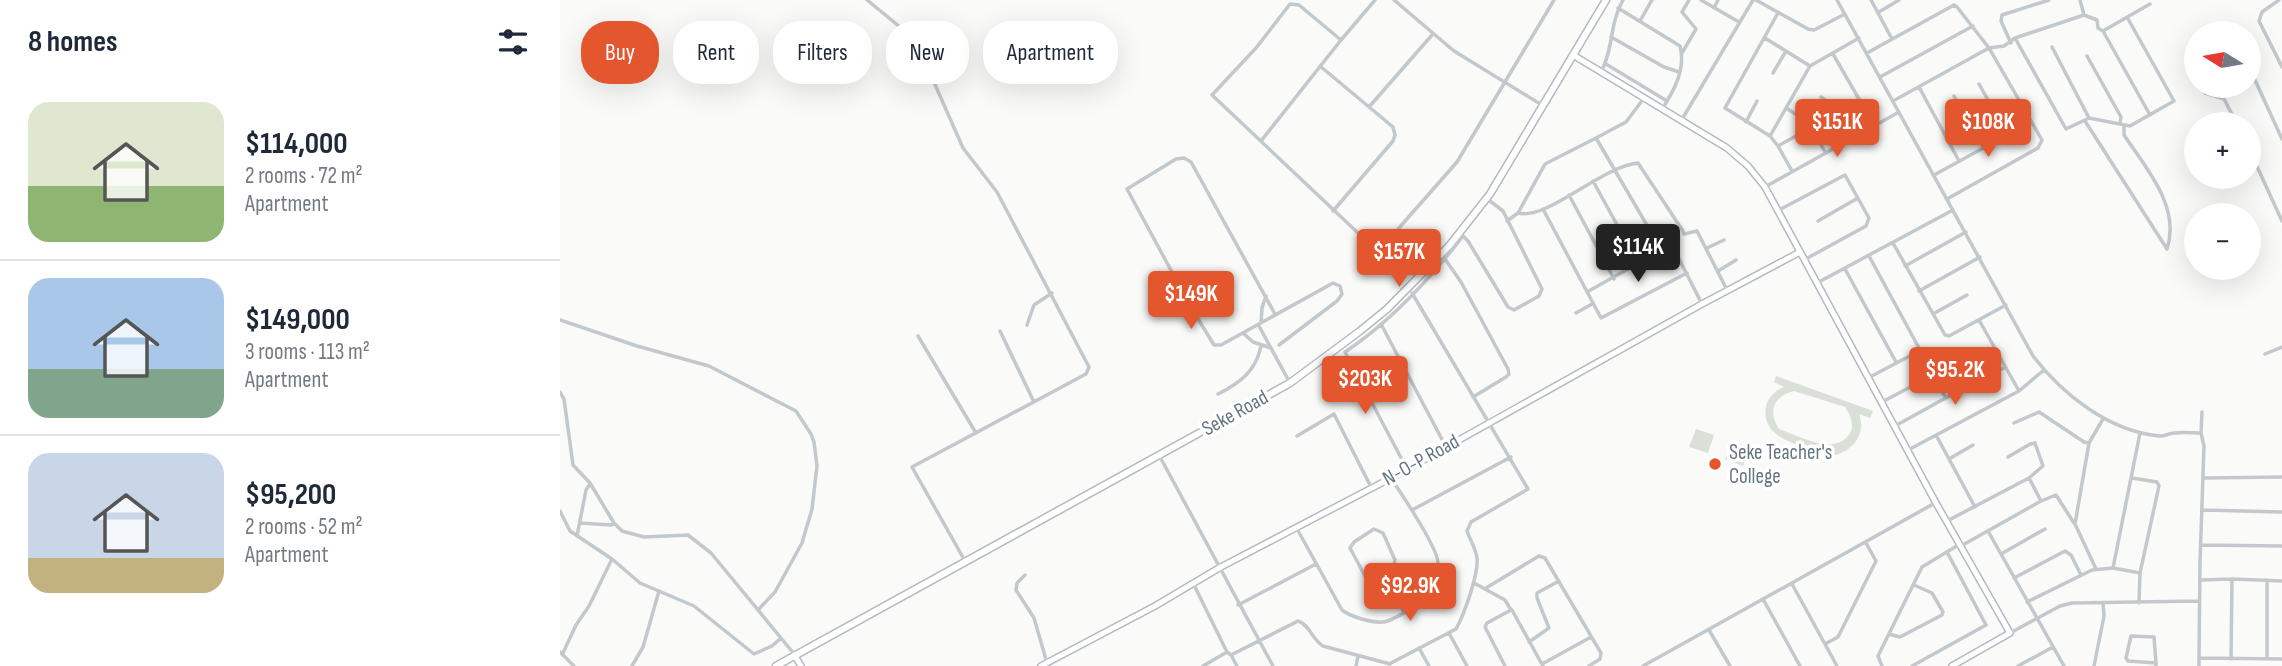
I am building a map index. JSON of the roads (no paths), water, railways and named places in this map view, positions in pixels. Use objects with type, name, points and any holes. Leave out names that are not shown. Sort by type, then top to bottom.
[{"type":"main road","name":"Seke Road","points":[[776,666],[1290,383],[1369,324],[1420,278],[1450,246],[1490,194],[1606,0]]},
{"type":"street","points":[[867,0],[897,24],[913,44],[933,80],[963,148],[997,192],[1089,367],[1086,374],[912,467],[965,561]]},
{"type":"street","points":[[1261,141],[1376,0]]},
{"type":"street","points":[[1394,0],[1463,57],[1543,106]]},
{"type":"street","points":[[1341,40],[1299,5],[1290,5],[1212,95],[1372,248],[1380,248],[1457,162],[1554,0]]},
{"type":"street","points":[[1601,72],[1606,64],[1614,16],[1623,0]]},
{"type":"street","points":[[1640,21],[1652,0]]},
{"type":"street","points":[[1662,109],[1678,83],[1682,53],[1696,29],[1682,12],[1689,0]]},
{"type":"street","points":[[1701,0],[1739,23]]},
{"type":"street","points":[[1714,8],[1718,0]]},
{"type":"street","points":[[1681,121],[1754,0],[1803,28],[1814,30],[1845,14]]},
{"type":"street","points":[[1837,0],[2033,356],[2044,370],[2103,418],[2140,433],[2164,436],[2172,432],[2202,433]]},
{"type":"street","points":[[1871,0],[1892,38]]},
{"type":"street","points":[[1878,12],[1899,0]]},
{"type":"street","points":[[2011,43],[2001,21],[2002,15],[2049,0]]},
{"type":"street","points":[[2080,0],[2084,15]]},
{"type":"street","points":[[2279,0],[2262,12],[2259,21],[2282,67]]},
{"type":"street","points":[[2103,31],[2150,4]]},
{"type":"street","points":[[1867,53],[1952,5],[1957,7],[1989,48],[2042,140],[2041,146],[1947,199]]},
{"type":"street","points":[[1618,8],[1678,43],[1682,53]]},
{"type":"street","points":[[1778,13],[1724,105],[1726,110],[1770,136],[1792,171]]},
{"type":"street","points":[[1893,101],[1989,48],[2011,43],[2015,38],[2084,15],[2098,20],[2098,28],[2103,31],[2150,115]]},
{"type":"street","points":[[2015,38],[2062,127],[2069,129],[2087,120],[2130,126],[2174,101],[2127,17]]},
{"type":"street","points":[[1880,77],[1973,26]]},
{"type":"street","points":[[1370,107],[1433,34]]},
{"type":"street","points":[[1611,37],[1679,72]]},
{"type":"street","points":[[1764,38],[1810,66]]},
{"type":"street","points":[[1770,136],[1810,66],[1859,38]]},
{"type":"street","points":[[2052,47],[2087,120],[2167,249],[2167,204],[2124,135],[2121,117],[2087,56]]},
{"type":"street","points":[[1773,73],[1786,50]]},
{"type":"street","points":[[1833,54],[1874,125]]},
{"type":"street","points":[[1573,55],[1727,148],[1748,166],[1765,187],[1936,503],[2010,633]]},
{"type":"street","points":[[1606,64],[1667,101]]},
{"type":"street","points":[[1320,66],[1392,127],[1395,135],[1393,141],[1332,211]]},
{"type":"street","points":[[1979,84],[2007,135]]},
{"type":"street","points":[[1919,87],[1959,161]]},
{"type":"street","points":[[2261,93],[2282,139]]},
{"type":"street","points":[[1954,96],[1984,148]]},
{"type":"street","points":[[1821,97],[1828,102],[1850,138]]},
{"type":"street","points":[[1507,220],[1518,214],[1545,164],[1626,122],[1644,98]]},
{"type":"street","points":[[2221,98],[2231,112]]},
{"type":"street","points":[[1746,122],[1758,101]]},
{"type":"street","points":[[1786,108],[1812,127],[1825,152]]},
{"type":"street","points":[[1765,187],[1899,112]]},
{"type":"street","points":[[1934,175],[2031,122]]},
{"type":"street","points":[[1778,146],[1812,127]]},
{"type":"street","points":[[1595,138],[1662,251]]},
{"type":"street","points":[[1275,314],[1188,159],[1177,159],[1127,189],[1212,342],[1218,346],[1336,283],[1342,290],[1337,301],[1279,345]]},
{"type":"street","points":[[1518,214],[1527,216],[1543,209],[1615,169],[1635,162],[1639,164],[1684,234],[1697,231],[1727,290]]},
{"type":"street","points":[[1777,211],[1845,175],[1858,198],[1869,218],[1868,224],[1804,260]]},
{"type":"street","points":[[2261,175],[2282,221]]},
{"type":"street","points":[[1593,181],[1639,265]]},
{"type":"street","points":[[1569,195],[1615,279]]},
{"type":"street","points":[[1818,222],[1858,198]]},
{"type":"street","points":[[1408,469],[1345,352],[1381,324],[1445,259],[1462,236],[1508,307],[1514,310],[1539,296],[1542,289],[1503,211],[1490,201]]},
{"type":"street","points":[[1543,209],[1601,318],[1687,273]]},
{"type":"street","points":[[1816,283],[1953,210]]},
{"type":"street","points":[[1905,266],[1966,232]]},
{"type":"street","points":[[1707,248],[1724,240]]},
{"type":"street","points":[[1893,243],[1947,336],[2006,305]]},
{"type":"street","points":[[1587,292],[1615,279],[1667,247],[1674,248],[1702,304]]},
{"type":"street","name":"N-O-P Road","points":[[1044,664],[1408,469],[1727,290],[1800,252]]},
{"type":"street","points":[[1868,378],[1919,351],[1919,346],[1869,256]]},
{"type":"street","points":[[1919,291],[1980,257]]},
{"type":"street","points":[[1445,259],[1461,282],[1508,369],[1509,374],[1506,377],[1473,397]]},
{"type":"street","points":[[1718,271],[1736,260]]},
{"type":"street","points":[[1845,269],[1896,363]]},
{"type":"street","points":[[1027,325],[1034,305],[1052,293]]},
{"type":"street","points":[[1203,666],[1298,621],[1304,623],[1323,646],[1390,665],[1449,633],[1459,624],[1478,559],[1467,531],[1471,522],[1528,488],[1412,293]]},
{"type":"street","points":[[1933,314],[1967,295]]},
{"type":"street","points":[[1266,296],[1260,324],[1290,383]]},
{"type":"street","points":[[1576,313],[1593,304]]},
{"type":"street","points":[[560,320],[637,346],[709,366],[796,411],[814,442],[817,466],[812,509],[802,543],[775,592],[758,610]]},
{"type":"street","points":[[1979,320],[2019,391]]},
{"type":"street","points":[[1381,324],[1446,447]]},
{"type":"street","points":[[1000,331],[1034,402]]},
{"type":"street","points":[[1243,333],[1261,346],[1270,348]]},
{"type":"street","points":[[918,336],[976,433]]},
{"type":"street","points":[[1217,394],[1233,386],[1250,372],[1261,346]]},
{"type":"street","points":[[2265,354],[2282,347]]},
{"type":"street","points":[[1967,356],[1980,379]]},
{"type":"street","points":[[1895,426],[2005,368]]},
{"type":"street","points":[[1908,450],[2019,391],[2044,370]]},
{"type":"street","points":[[1882,402],[1931,376],[1935,377],[1945,398]]},
{"type":"street","points":[[560,391],[564,399],[573,465],[590,483],[614,523],[622,531],[644,537],[688,535],[711,553],[801,666]]},
{"type":"street","points":[[2014,423],[2039,412],[2089,443]]},
{"type":"street","points":[[2199,666],[2204,446],[2202,412]]},
{"type":"street","points":[[1297,436],[1334,414],[1371,487]]},
{"type":"street","points":[[2075,524],[2089,443],[2103,418]]},
{"type":"street","points":[[2113,568],[2140,433]]},
{"type":"street","points":[[1936,435],[1975,507]]},
{"type":"street","points":[[1947,521],[2029,478],[2043,466],[2037,446],[2030,444],[2008,457]]},
{"type":"street","points":[[1949,458],[1973,445]]},
{"type":"street","points":[[1159,455],[1273,666]]},
{"type":"street","points":[[1412,510],[1511,457]]},
{"type":"street","points":[[2203,478],[2282,477]]},
{"type":"street","points":[[1296,527],[1339,606],[1346,613],[1384,622],[1404,612],[1426,598],[1438,565],[1436,555],[1412,510],[1391,478]]},
{"type":"street","points":[[2029,478],[2041,501]]},
{"type":"street","points":[[2132,478],[2157,482],[2159,486],[2140,573],[2139,603]]},
{"type":"street","points":[[577,536],[586,490],[590,483]]},
{"type":"street","points":[[1882,666],[1878,656],[1923,567],[2041,501],[2056,495],[2075,524],[2096,569]]},
{"type":"street","points":[[1643,666],[1936,503]]},
{"type":"street","points":[[2203,510],[2282,512]]},
{"type":"street","points":[[560,511],[570,531],[612,559],[640,583],[694,606],[754,654],[780,639]]},
{"type":"street","points":[[560,524],[566,523]]},
{"type":"street","points":[[580,523],[614,523]]},
{"type":"street","points":[[1374,529],[1383,533],[1395,560],[1394,572],[1385,581],[1374,581],[1365,576],[1350,548],[1354,542],[1374,529]]},
{"type":"street","points":[[2001,554],[2045,529]]},
{"type":"street","points":[[1988,531],[2064,666]]},
{"type":"street","points":[[1825,644],[1838,637],[1876,561],[1866,542]]},
{"type":"street","points":[[2202,545],[2282,546]]},
{"type":"street","points":[[2014,578],[2065,551],[2071,555],[2081,575]]},
{"type":"street","points":[[1912,666],[1986,625],[1947,552]]},
{"type":"street","points":[[1486,588],[1539,556],[1547,560],[1601,656],[1589,666]]},
{"type":"street","points":[[574,666],[561,652],[589,606],[612,559]]},
{"type":"street","points":[[1238,605],[1315,564]]},
{"type":"street","points":[[2027,602],[2096,569],[2113,568],[2140,573]]},
{"type":"street","points":[[1025,575],[1017,583],[1016,590],[1034,618],[1044,664]]},
{"type":"street","points":[[2231,659],[2232,579]]},
{"type":"street","points":[[2200,580],[2282,581]]},
{"type":"street","points":[[2267,580],[2267,659]]},
{"type":"street","points":[[1385,581],[1404,612]]},
{"type":"street","points":[[1529,642],[1549,630],[1537,593],[1559,581]]},
{"type":"street","points":[[1473,582],[1505,600],[1543,665],[1591,637]]},
{"type":"street","points":[[1193,583],[1237,666]]},
{"type":"street","points":[[1792,584],[1838,666]]},
{"type":"street","points":[[1889,634],[1900,638],[1942,615],[1933,593],[1914,584]]},
{"type":"street","points":[[632,666],[643,647],[659,591]]},
{"type":"street","points":[[1763,599],[1800,666]]},
{"type":"street","points":[[1952,666],[2060,606],[2072,603],[2199,601]]},
{"type":"street","points":[[2094,666],[2104,617],[2103,602]]},
{"type":"street","points":[[1504,666],[1485,627],[1487,623],[1511,610]]},
{"type":"street","points":[[1709,630],[1730,666]]},
{"type":"street","points":[[1449,633],[1467,666]]},
{"type":"street","points":[[2131,636],[2154,637],[2156,664],[2128,661],[2126,658],[2131,636]]},
{"type":"street","points":[[2018,666],[2053,647]]},
{"type":"street","points":[[1419,648],[1429,666]]},
{"type":"street","points":[[1356,666],[1358,656]]},
{"type":"street","points":[[561,666],[566,658]]},
{"type":"street","points":[[2199,659],[2282,659]]},
{"type":"place","name":"Seke Teacher's College","points":[[1715,464]]}]
